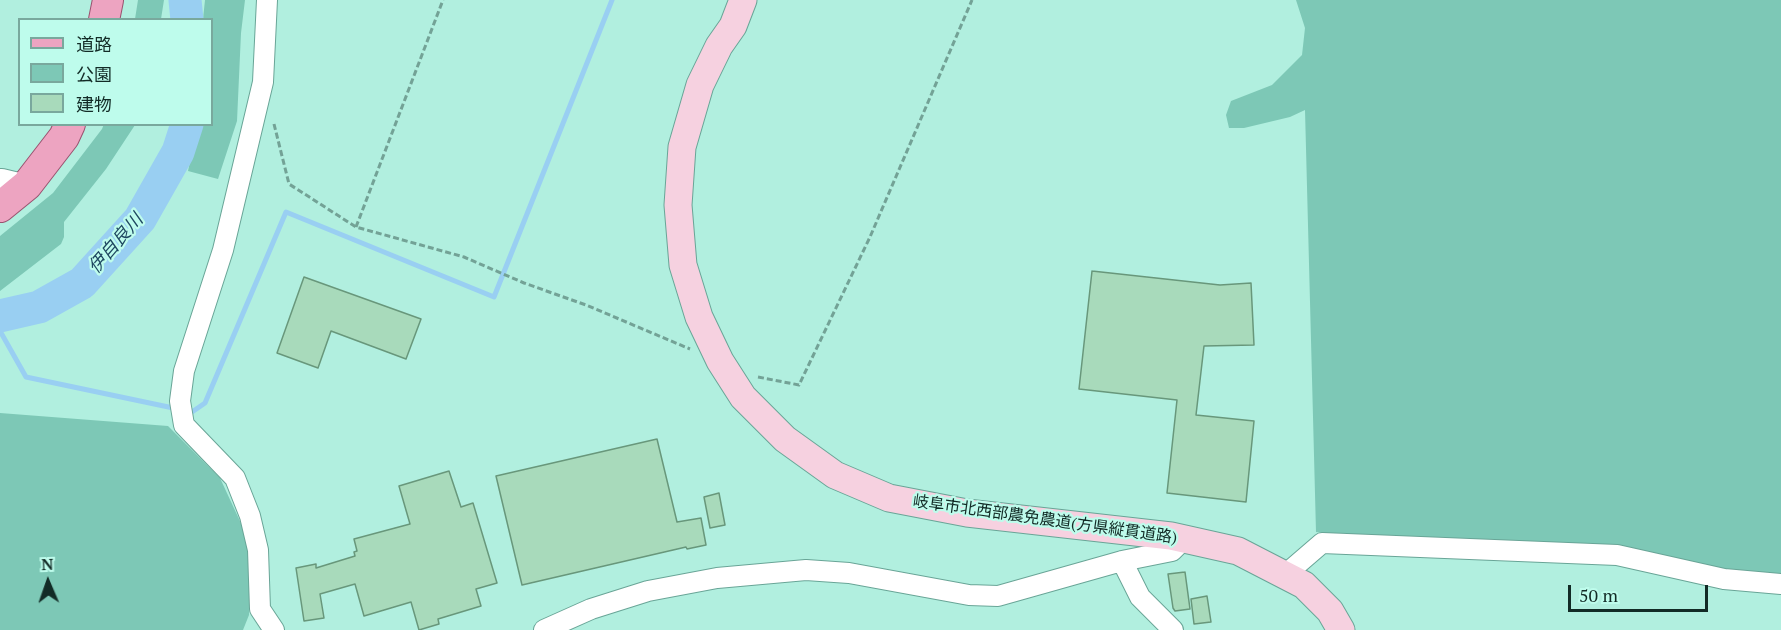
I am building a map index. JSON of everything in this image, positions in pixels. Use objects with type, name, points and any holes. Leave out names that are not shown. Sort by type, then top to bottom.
[{"type":"main road","points":[[104,18],[108,0]]},
{"type":"main road","points":[[0,207],[14,183],[64,138],[69,126]]},
{"type":"street","points":[[267,0],[262,82],[223,250],[184,371],[180,401],[184,425],[235,478],[250,516],[258,550],[260,609],[274,630]]},
{"type":"street","name":"岐阜市北西部農免農道(方県縦貫道路)","points":[[743,0],[733,26],[719,46],[700,85],[682,147],[678,205],[683,265],[699,317],[723,366],[743,397],[785,439],[835,475],[889,498],[967,513],[1184,539],[1238,551],[1304,585],[1323,604],[1341,630]]},
{"type":"street","points":[[544,630],[591,609],[648,591],[717,578],[806,570],[849,573],[969,596],[998,596],[1122,561],[1172,551],[1184,539]]},
{"type":"street","points":[[1286,574],[1322,543],[1617,555],[1724,579],[1781,584]]},
{"type":"street","points":[[1122,561],[1140,597],[1173,630]]},
{"type":"path","points":[[356,227],[443,0]]},
{"type":"path","points":[[272,116],[289,184],[356,227],[464,257],[524,283],[586,305],[723,366],[799,385],[870,237],[972,0]]},
{"type":"green space","points":[[138,0],[164,0],[161,18],[135,18]]},
{"type":"green space","points":[[205,0],[245,0],[241,33],[237,121],[218,179],[188,171],[198,126],[213,126],[213,18],[203,18]]},
{"type":"green space","points":[[1296,0],[1781,0],[1781,577],[1316,532],[1305,110],[1290,117],[1244,128],[1229,128],[1226,115],[1231,101],[1272,85],[1302,55],[1305,28]]},
{"type":"green space","points":[[103,126],[134,126],[106,169],[64,222],[64,237],[61,244],[0,291],[0,236],[53,193]]},
{"type":"green space","points":[[0,413],[168,426],[220,478],[251,545],[249,615],[243,630],[0,630]]},
{"type":"building","points":[[1092,271],[1220,285],[1251,283],[1254,345],[1204,346],[1196,415],[1254,421],[1246,502],[1167,493],[1177,400],[1079,389]]},
{"type":"building","points":[[304,277],[421,319],[406,359],[331,331],[318,368],[277,353]]},
{"type":"building","points":[[657,439],[677,522],[701,518],[706,545],[687,549],[686,547],[522,585],[496,476]]},
{"type":"building","points":[[449,471],[461,507],[473,503],[497,583],[476,589],[481,606],[438,619],[439,624],[419,630],[411,602],[364,616],[355,584],[320,594],[324,618],[304,621],[296,568],[316,564],[316,568],[355,556],[354,552],[357,551],[354,539],[410,524],[399,486]]},
{"type":"building","points":[[719,493],[725,525],[710,528],[704,497]]},
{"type":"building","points":[[1185,572],[1190,609],[1175,611],[1168,574]]},
{"type":"building","points":[[1207,596],[1211,622],[1194,624],[1191,599]]},
{"type":"waterway","name":"伊自良川","points":[[185,0],[187,18]]},
{"type":"waterway","points":[[187,411],[192,412],[205,403],[286,212],[494,297],[612,0]]},
{"type":"waterway","name":"伊自良川","points":[[0,316],[39,307],[82,283],[140,219],[178,152],[186,126]]},
{"type":"waterway","points":[[0,331],[26,377],[178,409]]}]
